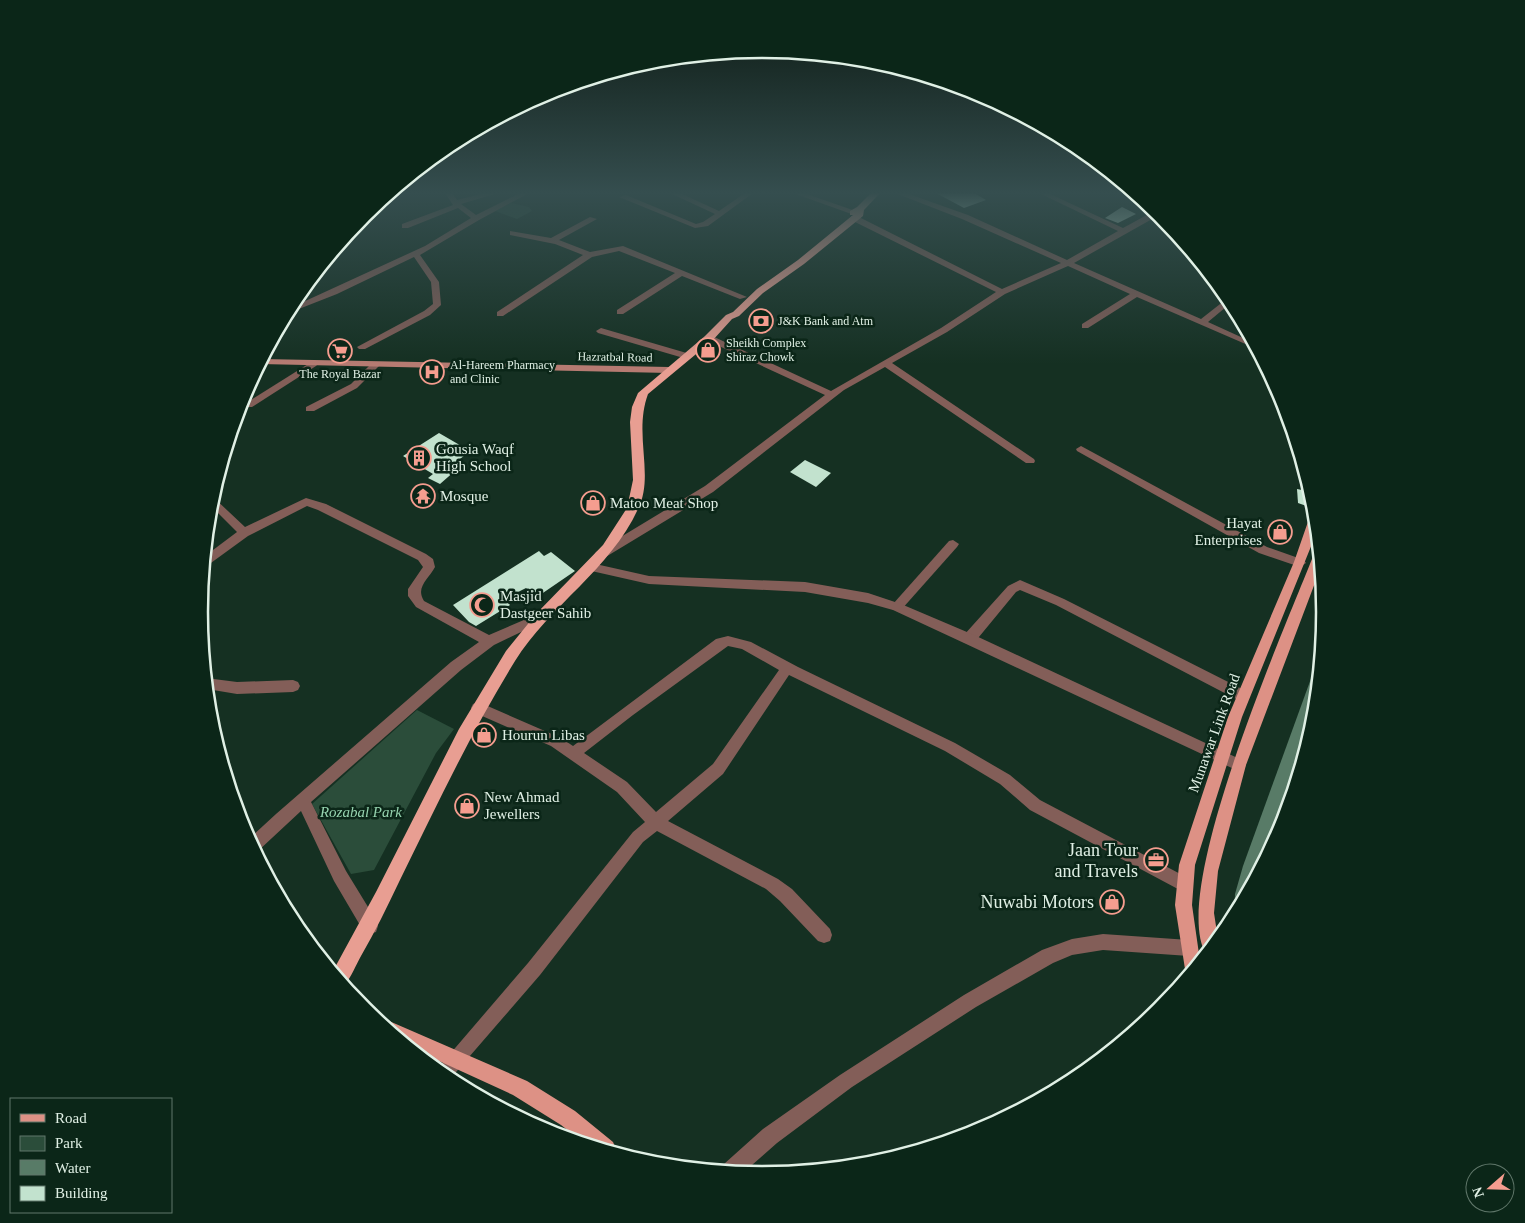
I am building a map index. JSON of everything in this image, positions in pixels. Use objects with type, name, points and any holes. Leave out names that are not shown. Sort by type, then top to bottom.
[{"type":"highway","points":[[729,317],[730,310],[743,297],[807,250]]},
{"type":"highway","points":[[342,972],[370,926],[443,774],[478,708],[510,657],[538,619],[591,567],[624,522],[636,499],[638,477],[634,426],[640,400],[649,387],[709,338],[729,317],[736,314],[760,291],[815,250]]},
{"type":"main road","name":"Hazratbal Road","points":[[268,362],[669,370]]},
{"type":"main road","name":"Munawar Link Road","points":[[1192,962],[1182,883],[1221,756],[1243,696],[1300,562],[1311,531]]},
{"type":"main road","points":[[1210,938],[1206,913],[1210,871],[1239,765],[1314,568],[1300,562]]},
{"type":"main road","points":[[449,1068],[520,1088],[568,1118],[594,1139]]},
{"type":"street","points":[[301,306],[423,250]]},
{"type":"street","points":[[576,250],[589,255]]},
{"type":"street","points":[[500,314],[589,255],[611,250]]},
{"type":"street","points":[[625,250],[743,297]]},
{"type":"street","points":[[925,250],[1002,292]]},
{"type":"street","points":[[1035,250],[1138,293],[1247,343]]},
{"type":"street","points":[[600,555],[709,489],[832,395],[944,330],[1002,292],[1065,264],[1091,250]]},
{"type":"street","points":[[362,347],[428,313],[437,305],[435,282],[416,254]]},
{"type":"street","points":[[620,312],[682,272]]},
{"type":"street","points":[[1085,326],[1138,293]]},
{"type":"street","points":[[1201,323],[1223,305]]},
{"type":"street","points":[[601,331],[688,356]]},
{"type":"street","points":[[709,338],[832,395]]},
{"type":"street","points":[[886,363],[1030,461]]},
{"type":"street","points":[[249,404],[313,364]]},
{"type":"street","points":[[310,409],[354,386],[375,365]]},
{"type":"street","points":[[1081,449],[1263,550],[1300,562]]},
{"type":"street","points":[[212,557],[244,533],[306,502],[322,508],[429,561],[429,570],[412,592],[414,598],[420,604],[489,641]]},
{"type":"street","points":[[219,506],[244,533]]},
{"type":"street","points":[[897,607],[954,544]]},
{"type":"street","points":[[591,567],[649,580],[805,587],[868,598],[897,607],[970,639],[1239,765]]},
{"type":"street","points":[[970,639],[1012,589],[1020,585],[1060,602],[1243,696]]},
{"type":"street","points":[[259,841],[456,666],[489,641],[538,619]]},
{"type":"street","points":[[574,753],[604,728],[726,640],[738,641],[787,668],[938,741],[1000,776],[1035,805],[1182,883]]},
{"type":"street","points":[[449,1068],[534,969],[638,836],[718,769],[787,668]]},
{"type":"street","points":[[213,684],[238,688],[293,686]]},
{"type":"street","points":[[478,708],[556,742],[574,753],[622,787],[655,822],[772,884],[824,935]]},
{"type":"street","points":[[303,800],[340,876],[370,926]]},
{"type":"street","points":[[738,1165],[770,1136],[846,1082],[970,1002],[1048,956],[1072,947],[1103,942],[1189,948]]},
{"type":"green space","name":"Rozabal Park","points":[[417,710],[454,729],[436,753],[374,870],[351,874],[312,804]]},
{"type":"water","points":[[1313,673],[1306,720],[1287,790],[1259,857],[1235,900],[1243,866]]},
{"type":"building","name":"Gousia Waqf High School","points":[[439,433],[470,451],[450,467],[456,470],[440,484],[428,478],[433,474],[403,456]]},
{"type":"building","points":[[805,460],[831,473],[816,487],[790,472]]},
{"type":"building","points":[[1297,489],[1303,490],[1306,506],[1298,503]]},
{"type":"building","points":[[539,551],[544,556],[551,552],[575,571],[537,597],[526,588],[504,599],[510,605],[476,626],[469,622],[453,605]]},
{"type":"place","name":"J&K Bank and Atm","points":[[761,321]]},
{"type":"place","name":"Sheikh Complex Shiraz Chowk","points":[[708,350]]},
{"type":"place","name":"The Royal Bazar","points":[[340,351]]},
{"type":"place","name":"Al-Hareem Pharmacy and Clinic","points":[[432,372]]},
{"type":"place","name":"Gousia Waqf High School","points":[[419,458]]},
{"type":"place","name":"Mosque","points":[[423,496]]},
{"type":"place","name":"Matoo Meat Shop","points":[[593,503]]},
{"type":"place","name":"Hayat Enterprises","points":[[1280,532]]},
{"type":"place","name":"Masjid Dastgeer Sahib","points":[[482,605]]},
{"type":"place","name":"Hourun Libas","points":[[484,735]]},
{"type":"place","name":"New Ahmad Jewellers","points":[[467,806]]},
{"type":"place","name":"Jaan Tour and Travels","points":[[1156,860]]},
{"type":"place","name":"Nuwabi Motors","points":[[1112,902]]}]
